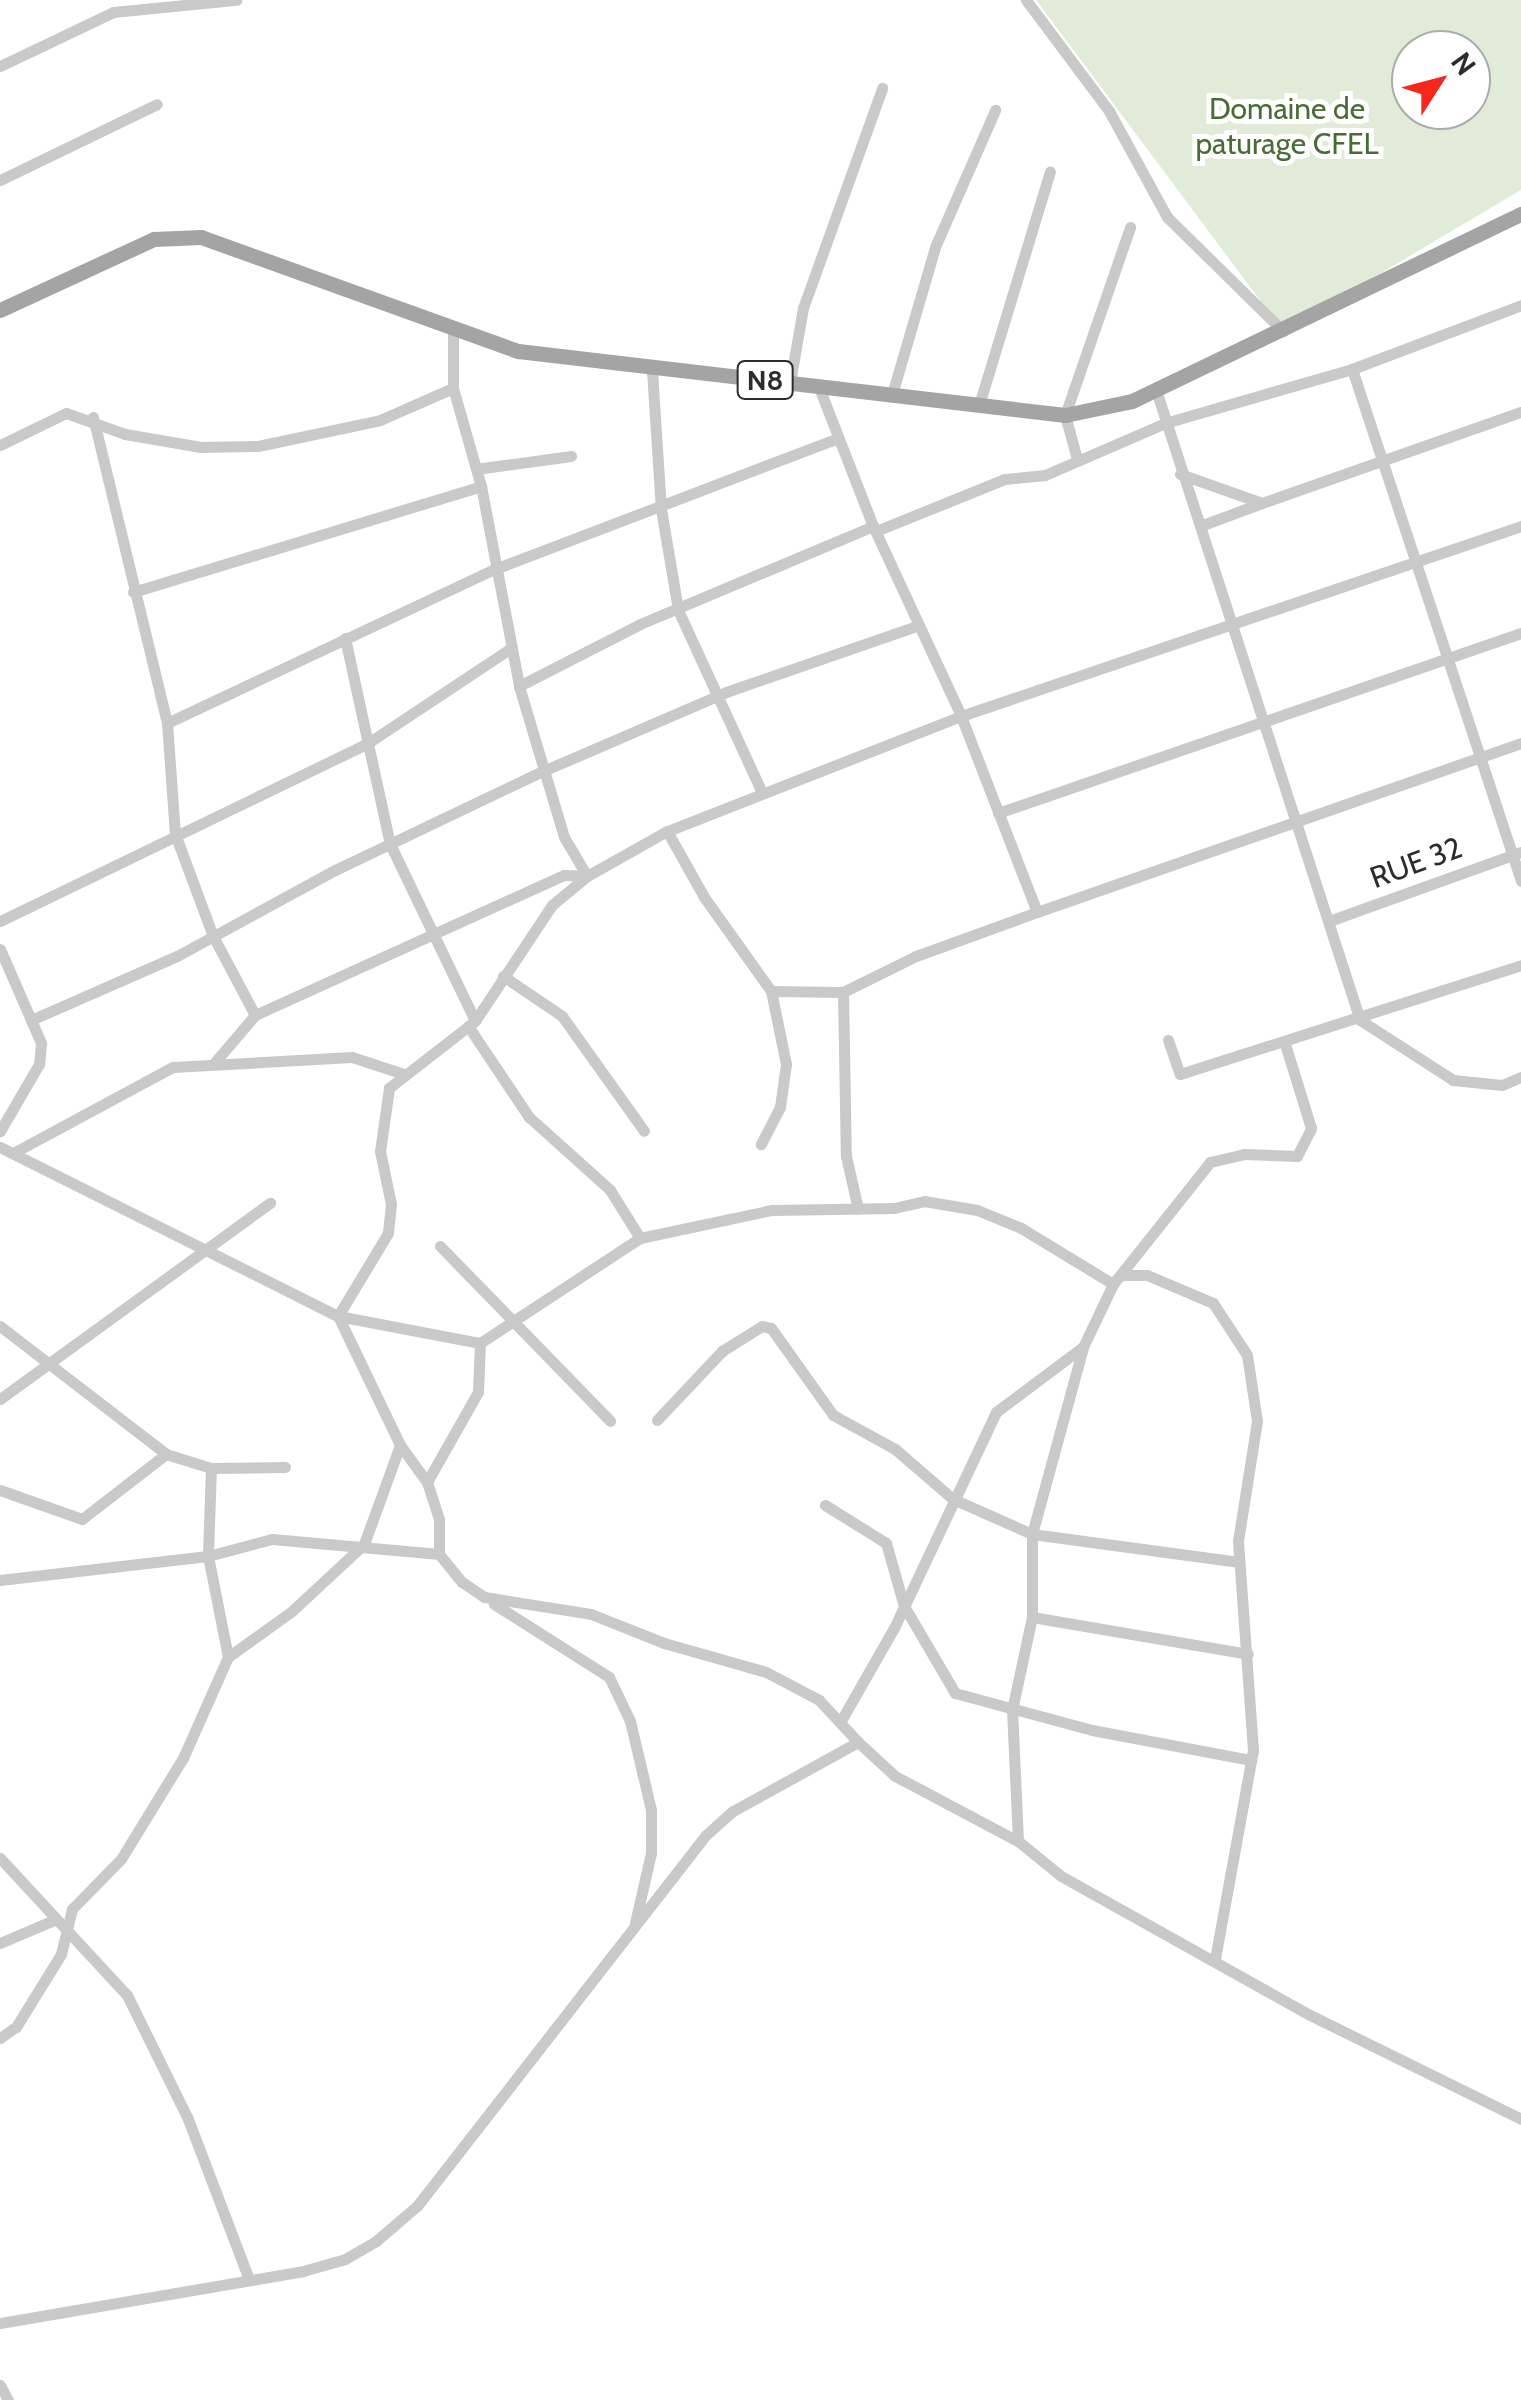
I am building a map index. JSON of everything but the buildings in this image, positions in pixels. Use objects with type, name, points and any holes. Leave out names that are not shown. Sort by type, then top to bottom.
[{"type":"main road","name":"N8","points":[[0,310],[154,239],[201,237],[453,333],[518,351],[652,370],[893,391],[979,406],[1065,414],[1111,408],[1156,390],[1521,214]]},
{"type":"street","points":[[0,66],[112,12],[236,0]]},
{"type":"street","points":[[1026,0],[1109,111],[1167,217],[1284,331]]},
{"type":"street","points":[[790,382],[803,308],[882,88]]},
{"type":"street","points":[[0,180],[157,104]]},
{"type":"street","points":[[893,391],[935,246],[995,110]]},
{"type":"street","points":[[979,406],[1050,172]]},
{"type":"street","points":[[1077,459],[1065,414],[1130,226]]},
{"type":"street","points":[[519,686],[678,610],[1005,478],[1045,475],[1166,424],[1352,369],[1521,305]]},
{"type":"street","points":[[453,333],[453,388],[481,486],[508,650],[564,837],[587,876]]},
{"type":"street","points":[[1352,369],[1449,658],[1478,758],[1517,854],[1521,882]]},
{"type":"street","points":[[652,370],[661,509],[678,610],[762,793]]},
{"type":"street","points":[[818,385],[874,528],[960,716],[1037,912]]},
{"type":"street","points":[[0,444],[66,412],[93,417],[125,434],[201,447],[258,446],[380,420],[453,388]]},
{"type":"street","points":[[1156,390],[1229,626],[1360,1020],[1454,1080],[1502,1085],[1521,1078]]},
{"type":"street","points":[[1200,526],[1521,412]]},
{"type":"street","points":[[93,417],[167,724],[175,834],[213,936],[255,1015]]},
{"type":"street","points":[[167,724],[495,569],[661,509],[836,439]]},
{"type":"street","points":[[476,469],[571,456]]},
{"type":"street","points":[[1180,474],[1262,503]]},
{"type":"street","points":[[133,592],[481,486]]},
{"type":"street","points":[[338,1316],[388,1232],[382,1115],[401,1073],[471,1024],[552,905],[587,876],[666,831],[960,716],[1521,526]]},
{"type":"street","points":[[31,1020],[213,936],[390,844],[543,771],[716,696],[918,626]]},
{"type":"street","points":[[998,813],[1263,725],[1521,633]]},
{"type":"street","points":[[345,638],[390,844],[471,1024],[529,1117],[610,1190],[640,1238]]},
{"type":"street","points":[[0,921],[368,742],[508,650]]},
{"type":"street","points":[[772,991],[843,992],[916,956],[1521,743]]},
{"type":"street","points":[[666,831],[732,942],[772,991],[786,1064],[780,1107],[761,1144]]},
{"type":"street","name":"RUE 32","points":[[1329,921],[1517,854]]},
{"type":"street","points":[[215,1062],[255,1015],[432,940],[564,875],[587,876]]},
{"type":"street","points":[[0,950],[41,1042],[40,1064],[0,1131]]},
{"type":"street","points":[[1168,1040],[1180,1074],[1360,1020],[1521,965]]},
{"type":"street","points":[[504,976],[562,1016],[644,1132]]},
{"type":"street","points":[[843,992],[846,1156],[858,1209]]},
{"type":"street","points":[[1018,1841],[1012,1710],[1032,1617],[1032,1534],[1083,1347],[1118,1280],[1210,1162],[1244,1154],[1297,1156],[1311,1128],[1284,1044]]},
{"type":"street","points":[[12,1153],[174,1067],[352,1057],[401,1073]]},
{"type":"street","points":[[0,1147],[338,1316],[480,1342],[640,1238],[772,1210],[858,1209],[924,1202],[977,1210],[1021,1228],[1118,1280],[1148,1275],[1195,1290],[1213,1304],[1246,1356],[1257,1421],[1239,1562],[1248,1654],[1251,1760],[1215,1959]]},
{"type":"street","points":[[0,1399],[270,1203]]},
{"type":"street","points":[[440,1246],[610,1421]]},
{"type":"street","points":[[338,1316],[400,1446],[427,1482],[439,1519],[439,1554]]},
{"type":"street","points":[[0,1326],[53,1361],[166,1454],[210,1468],[285,1468]]},
{"type":"street","points":[[657,1420],[722,1351],[762,1326],[770,1328],[833,1414],[895,1449],[952,1499],[1032,1534],[1239,1562]]},
{"type":"street","points":[[427,1482],[478,1392],[480,1342]]},
{"type":"street","points":[[842,1719],[904,1606],[996,1412],[1083,1347]]},
{"type":"street","points":[[0,2038],[16,2027],[62,1954],[72,1908],[121,1859],[182,1758],[228,1657],[292,1611],[364,1544],[400,1446]]},
{"type":"street","points":[[0,1490],[82,1519],[166,1454]]},
{"type":"street","points":[[210,1468],[208,1556],[228,1657]]},
{"type":"street","points":[[826,1505],[886,1543],[904,1606],[954,1694],[1012,1710],[1251,1760]]},
{"type":"street","points":[[0,1580],[208,1556],[272,1538],[439,1554],[484,1597],[608,1678],[630,1721],[652,1810],[651,1852],[634,1928]]},
{"type":"street","points":[[484,1597],[590,1614],[664,1643],[766,1672],[842,1719],[858,1742],[894,1776],[1018,1841],[1061,1876],[1310,2015],[1521,2120]]},
{"type":"street","points":[[1032,1617],[1248,1654]]},
{"type":"street","points":[[0,2322],[249,2280],[345,2259],[418,2206],[706,1836],[733,1811],[858,1742]]},
{"type":"street","points":[[0,1858],[127,1995],[188,2119],[249,2280]]},
{"type":"street","points":[[0,1944],[54,1920]]},
{"type":"street","points":[[0,2387],[8,2400]]},
{"type":"green space","name":"Domaine de paturage CFEL","points":[[1036,0],[1521,0],[1521,190],[1283,331]]}]
